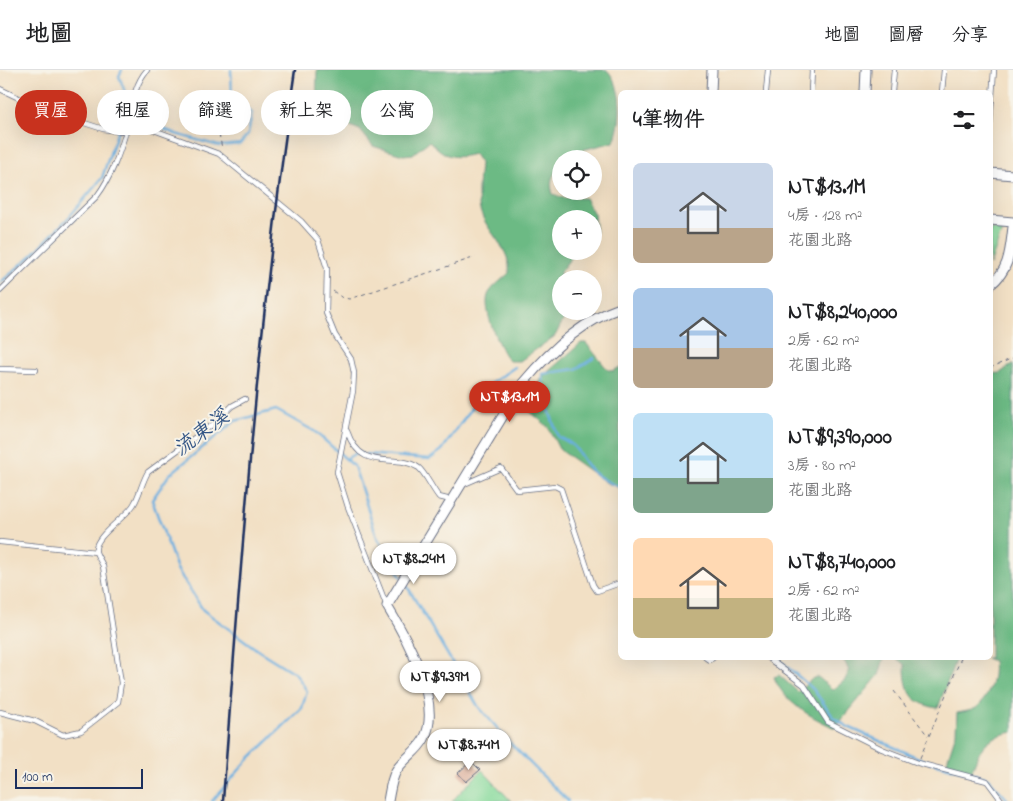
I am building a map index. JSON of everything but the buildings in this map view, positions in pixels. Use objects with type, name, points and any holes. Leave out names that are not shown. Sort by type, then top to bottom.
[{"type":"street","points":[[711,90],[712,70]]},
{"type":"street","points":[[865,90],[866,70]]},
{"type":"street","points":[[993,173],[1013,175]]},
{"type":"street","points":[[993,220],[1013,222]]},
{"type":"street","points":[[993,283],[1000,277],[1008,263],[1013,227]]},
{"type":"street","points":[[388,801],[396,770],[423,741],[429,721],[429,710],[416,657],[387,605],[504,410],[541,361],[586,326],[618,309]]},
{"type":"lane","points":[[137,90],[140,77],[147,70]]},
{"type":"lane","points":[[766,90],[768,70]]},
{"type":"lane","points":[[811,90],[812,70]]},
{"type":"lane","points":[[892,90],[894,70]]},
{"type":"lane","points":[[942,90],[944,70]]},
{"type":"lane","points":[[993,90],[994,70]]},
{"type":"lane","points":[[0,89],[44,110],[97,125]]},
{"type":"lane","points":[[0,291],[97,196],[109,180],[124,135]]},
{"type":"lane","points":[[167,135],[219,154],[301,221],[318,240],[327,268],[326,313],[335,335],[351,359],[354,372],[353,391],[338,472],[340,483],[387,605]]},
{"type":"lane","points":[[0,369],[36,370]]},
{"type":"lane","points":[[0,712],[35,721],[63,735],[81,731],[118,702],[121,683],[103,566],[96,552],[96,546],[102,537],[134,505],[142,482],[148,472],[216,422],[232,406],[245,398]]},
{"type":"lane","points":[[346,431],[366,456],[376,461],[398,462],[419,468],[439,498],[451,500]]},
{"type":"lane","points":[[459,487],[501,468],[517,490],[555,486],[561,488],[593,585],[597,591],[618,584]]},
{"type":"lane","points":[[0,542],[96,552]]},
{"type":"lane","points":[[771,660],[804,685],[828,722],[882,749],[918,763],[956,771],[987,781],[1002,801]]},
{"type":"path","points":[[220,135],[222,152]]},
{"type":"path","points":[[328,288],[341,297],[349,298],[476,257]]},
{"type":"path","points":[[993,367],[1013,358]]},
{"type":"path","points":[[918,763],[960,660]]},
{"type":"path","points":[[894,691],[929,737]]},
{"type":"green space","points":[[317,70],[607,70],[613,77],[618,92],[618,129],[614,142],[582,150],[552,150],[552,200],[586,200],[592,210],[552,210],[552,260],[569,260],[562,270],[552,270],[552,320],[563,320],[555,336],[520,361],[509,361],[496,338],[489,317],[487,299],[491,290],[509,273],[509,264],[503,248],[487,226],[480,210],[478,192],[480,163],[474,154],[460,157],[449,155],[429,141],[413,154],[403,155],[373,146],[364,135],[433,135],[433,90],[361,90],[361,131],[351,126],[351,90],[317,90]]},
{"type":"green space","points":[[993,229],[1002,230],[993,256]]},
{"type":"green space","points":[[581,343],[586,343],[608,370],[613,371],[618,368],[618,487],[607,483],[559,449],[548,427],[526,408],[542,377]]},
{"type":"green space","points":[[1013,364],[1013,732],[995,737],[984,746],[980,751],[971,774],[952,769],[947,761],[956,733],[957,713],[969,711],[981,703],[988,693],[993,674],[993,661],[991,660],[993,660],[993,374],[1000,373]]},
{"type":"green space","points":[[842,660],[883,660],[879,675],[835,728],[808,714],[791,702],[774,677],[779,675],[798,692],[813,678],[818,677],[833,690],[845,680],[849,671]]},
{"type":"green space","points":[[899,660],[955,660],[938,708],[921,703],[911,694],[906,682],[905,665]]},
{"type":"green space","points":[[482,770],[511,801],[452,801]]},
{"type":"waterway","points":[[122,70],[119,76],[124,90]]},
{"type":"waterway","points":[[0,283],[31,256],[70,216],[102,178],[121,121],[145,121],[176,134],[219,146],[240,144],[248,134],[252,113],[232,99],[231,70]]},
{"type":"waterway","points":[[594,358],[576,369],[542,374],[544,395],[558,437],[571,444],[595,474],[618,486]]},
{"type":"waterway","points":[[366,454],[430,459],[442,450],[487,386],[515,367]]},
{"type":"waterway","name":"流東溪","points":[[212,801],[248,760],[302,708],[307,691],[296,674],[259,651],[203,610],[177,569],[152,500],[169,475],[235,421],[276,410],[314,431],[354,466],[377,537],[401,577]]},
{"type":"waterway","points":[[346,459],[356,453],[361,453]]},
{"type":"waterway","name":"流東溪","points":[[404,581],[478,706],[511,744],[568,801]]},
{"type":"waterway","points":[[779,660],[813,689],[834,718],[848,727],[923,760],[988,778],[1009,801]]},
{"type":"railway","points":[[223,801],[244,526],[261,343],[282,161],[295,70]]}]
